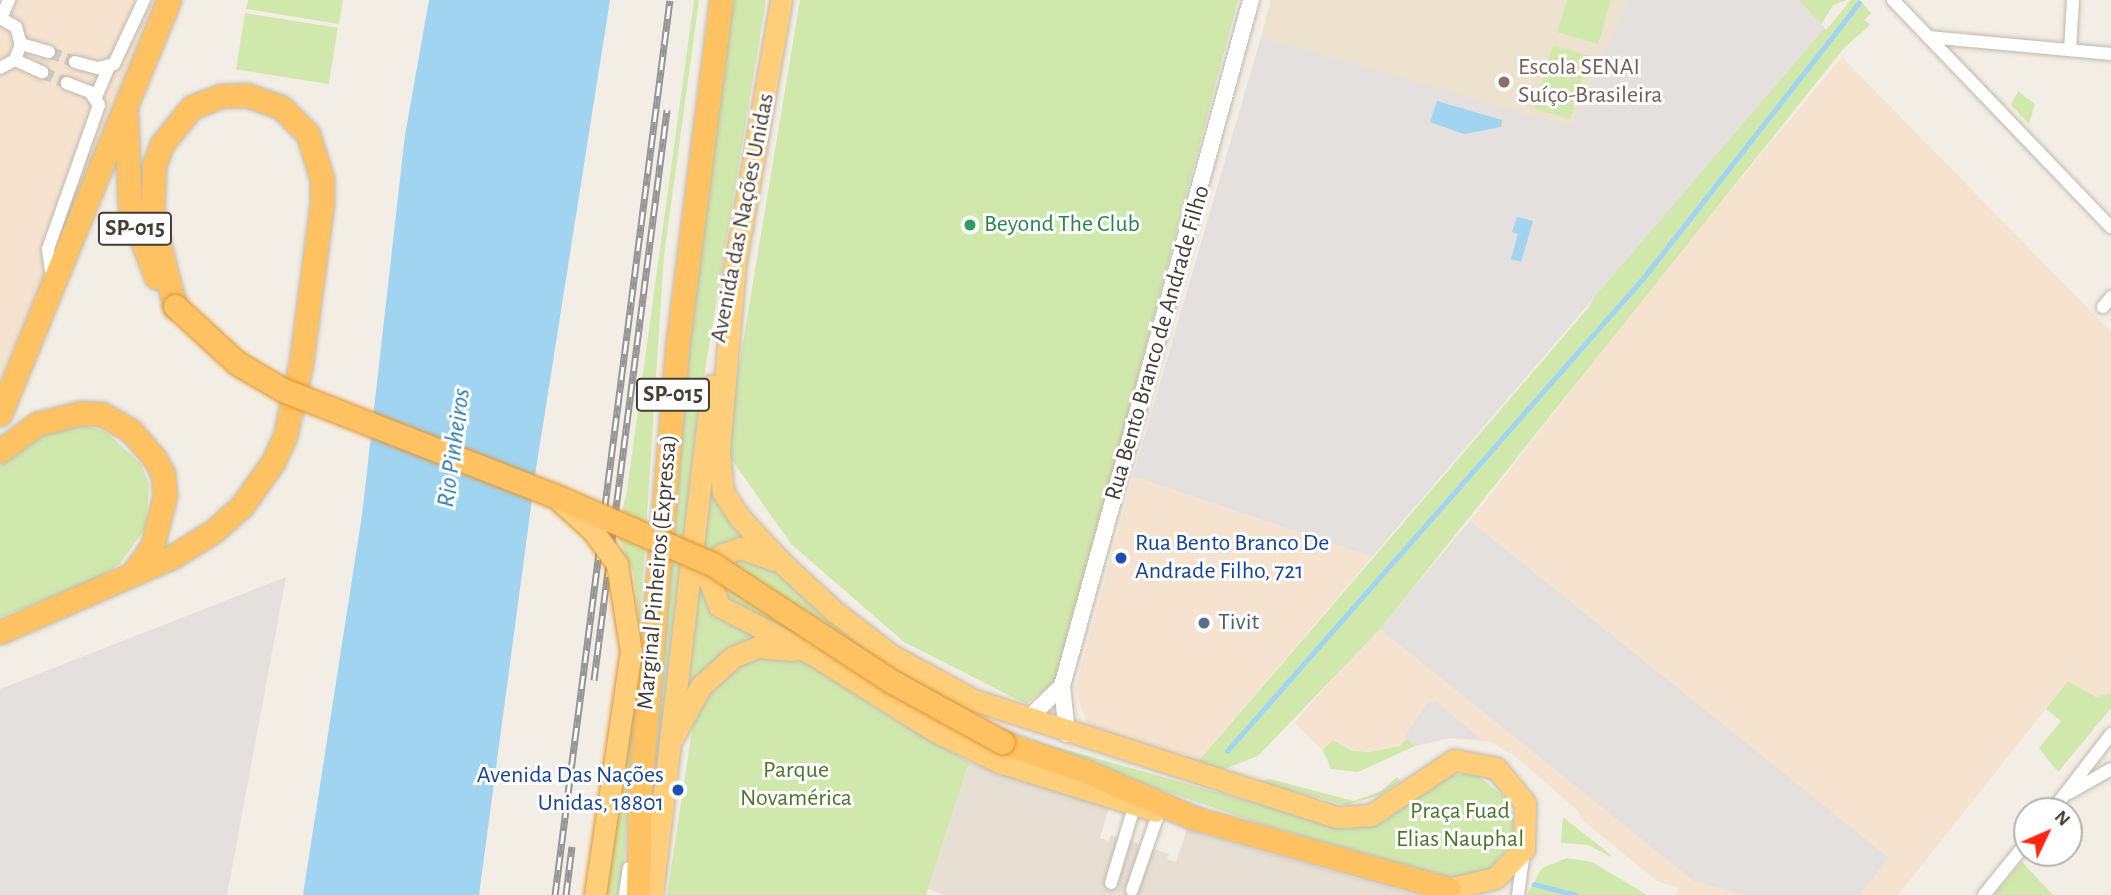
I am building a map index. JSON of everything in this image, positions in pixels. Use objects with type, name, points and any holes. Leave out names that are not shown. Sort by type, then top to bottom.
[{"type":"highway","name":"SP-015","points":[[169,0],[125,106],[130,208],[136,234],[149,265],[175,306],[237,363],[283,390],[553,495],[593,531],[617,564],[630,639],[595,895]]},
{"type":"highway","name":"Marginal Pinheiros (Expressa)","points":[[638,895],[640,791],[679,335],[721,0]]},
{"type":"highway","name":"Avenida das Nações Unidas","points":[[652,895],[667,748],[714,372],[781,0]]},
{"type":"highway","points":[[0,632],[132,575],[214,531],[242,506],[285,436],[301,363],[322,203],[322,179],[308,134],[296,118],[264,99],[221,96],[192,107],[176,122],[155,166],[150,197],[154,232],[175,306]]},
{"type":"highway","points":[[0,414],[125,106]]},
{"type":"highway","points":[[735,264],[720,480],[729,503],[783,564],[891,655],[933,682],[1027,720],[1348,818],[1385,808],[1443,764],[1475,760],[1496,768],[1520,792],[1527,813],[1524,849],[1494,878],[1454,892],[1194,818],[1159,812],[999,762],[935,731],[814,655],[725,611],[709,587],[714,562],[731,550],[751,550],[783,564]]},
{"type":"highway","points":[[0,451],[37,424],[81,413],[102,414],[143,442],[163,474],[165,495],[152,547],[132,575]]},
{"type":"highway","points":[[553,495],[712,564],[902,687],[1002,742],[1085,771],[1194,818]]},
{"type":"highway","points":[[667,748],[701,685],[733,657],[758,647],[814,655]]},
{"type":"street","points":[[0,68],[15,60],[22,44],[16,27],[1,18],[9,0]]},
{"type":"street","points":[[96,97],[109,68],[122,53],[144,0]]},
{"type":"street","name":"Rua Bento Branco de Andrade Filho","points":[[1067,734],[1062,686],[1251,0]]},
{"type":"street","points":[[1893,0],[2111,227]]},
{"type":"street","points":[[2070,50],[2073,0]]},
{"type":"street","points":[[1928,37],[2111,54]]},
{"type":"street","points":[[22,44],[49,52]]},
{"type":"street","points":[[15,60],[42,72]]},
{"type":"street","points":[[75,62],[109,68]]},
{"type":"street","points":[[53,285],[48,248],[99,105],[96,97],[66,83]]},
{"type":"street","points":[[1027,720],[1062,686]]},
{"type":"street","points":[[2065,796],[2111,734]]},
{"type":"street","points":[[2065,796],[2111,769]]},
{"type":"street","points":[[625,895],[640,791]]},
{"type":"street","points":[[1111,883],[1135,804]]},
{"type":"street","points":[[1132,890],[1159,812]]},
{"type":"street","points":[[1518,895],[1524,849]]},
{"type":"street","points":[[1984,895],[2013,859]]},
{"type":"shaded area","points":[[0,0],[160,0],[123,95],[0,379]]},
{"type":"shaded area","name":"Escola SENAI Suíço-Brasileira","points":[[1271,0],[1628,0],[1571,128],[1261,37]]},
{"type":"shaded area","points":[[1628,0],[1799,0],[1825,28],[1372,557],[1133,476],[1261,37],[1571,127]]},
{"type":"shaded area","points":[[1842,57],[2111,332],[2111,693],[2096,697],[2068,681],[1898,895],[1676,895],[1678,888],[1657,881],[1581,819],[1578,811],[1515,756],[1490,742],[1449,738],[1399,750],[1326,753],[1294,723],[1470,521],[1659,277]]},
{"type":"shaded area","name":"Tivit","points":[[1133,476],[1372,557],[1196,764],[1091,734],[1075,690]]},
{"type":"shaded area","points":[[1470,521],[1889,858],[1859,895],[1745,895],[1694,881],[1380,629]]},
{"type":"shaded area","points":[[286,577],[227,895],[0,895],[0,689]]},
{"type":"shaded area","points":[[1436,701],[1482,740],[1449,738],[1415,746],[1404,737],[1428,703]]},
{"type":"shaded area","points":[[969,762],[1109,808],[1100,838],[1109,841],[1111,835],[1131,841],[1169,854],[1167,859],[1176,862],[1187,830],[1416,895],[945,895],[928,889]]},
{"type":"green space","points":[[248,0],[343,0],[339,24],[246,9]]},
{"type":"green space","points":[[694,0],[699,0],[664,256],[622,895],[603,895],[639,622],[634,573],[617,534],[627,490]]},
{"type":"green space","points":[[727,0],[766,0],[698,413],[655,782],[678,428]]},
{"type":"green space","name":"Beyond The Club","points":[[800,0],[1238,0],[1057,680],[1026,704],[904,642],[791,544],[725,450]]},
{"type":"green space","points":[[1567,0],[1611,0],[1598,44],[1557,32]]},
{"type":"green space","points":[[1763,0],[1847,0],[1833,5],[1821,25],[1826,30],[1851,0],[1860,0],[1871,13],[1864,20],[1870,25],[1844,48],[1380,629],[1258,756],[1222,770],[1196,764],[1588,308]]},
{"type":"green space","points":[[245,13],[338,28],[329,84],[236,69]]},
{"type":"green space","points":[[1553,45],[1589,56],[1570,119],[1534,108]]},
{"type":"green space","points":[[2018,91],[2035,104],[2029,124],[2011,105]]},
{"type":"green space","points":[[84,425],[106,432],[141,464],[149,485],[146,527],[120,564],[94,581],[0,617],[0,466],[35,435],[61,426]]},
{"type":"green space","points":[[709,484],[743,537],[701,587],[703,595],[714,615],[759,637],[685,691]]},
{"type":"green space","name":"Praça Fuad Elias Nauphal","points":[[744,556],[768,565],[874,660],[951,707],[1010,734],[1347,829],[1386,820],[1443,775],[1476,774],[1507,799],[1514,823],[1510,846],[1486,872],[1451,878],[1265,825],[1008,738],[917,692],[800,612],[795,632],[820,650],[725,607],[716,595],[715,581],[728,561]]},
{"type":"green space","name":"Parque Novamérica","points":[[766,654],[800,658],[818,667],[883,713],[969,762],[926,895],[667,895],[694,717],[717,679],[733,665]]},
{"type":"green space","points":[[2068,681],[2096,697],[2111,693],[2111,708],[2058,772],[2039,748],[2061,721],[2046,709]]},
{"type":"green space","points":[[1407,739],[1415,746],[1358,772],[1331,769],[1323,750],[1333,740],[1352,751],[1369,752],[1400,746]]},
{"type":"green space","points":[[1397,777],[1400,781],[1381,795],[1346,805],[1256,782],[1270,779],[1354,801],[1381,791]]},
{"type":"green space","points":[[1563,817],[1611,857],[1588,845],[1561,843]]},
{"type":"green space","points":[[1567,858],[1592,862],[1647,895],[1527,895],[1542,868]]},
{"type":"green space","points":[[2018,867],[2027,867],[2053,895],[1994,895]]},
{"type":"water","name":"Rio Pinheiros","points":[[429,0],[610,0],[536,469],[479,895],[303,895],[362,515],[405,135]]},
{"type":"water","points":[[1437,101],[1502,120],[1501,127],[1464,134],[1430,122]]},
{"type":"water","points":[[1517,217],[1533,221],[1521,262],[1511,259],[1518,234],[1512,232]]},
{"type":"waterway","points":[[1227,751],[1644,277],[1859,3]]},
{"type":"waterway","points":[[1534,884],[1576,895]]},
{"type":"tunnel","points":[[49,52],[75,62]]},
{"type":"tunnel","points":[[42,72],[67,83]]},
{"type":"railway","points":[[555,895],[670,0]]},
{"type":"railway","points":[[594,680],[667,110]]},
{"type":"railway","points":[[566,895],[572,846]]},
{"type":"place","name":"Escola SENAI Suíço-Brasileira","points":[[1504,82]]},
{"type":"place","name":"Beyond The Club","points":[[970,225]]},
{"type":"place","name":"Rua Bento Branco De Andrade Filho, 721","points":[[1121,558]]},
{"type":"place","name":"Tivit","points":[[1204,623]]},
{"type":"place","name":"Avenida Das Nações Unidas, 18801","points":[[678,790]]}]
